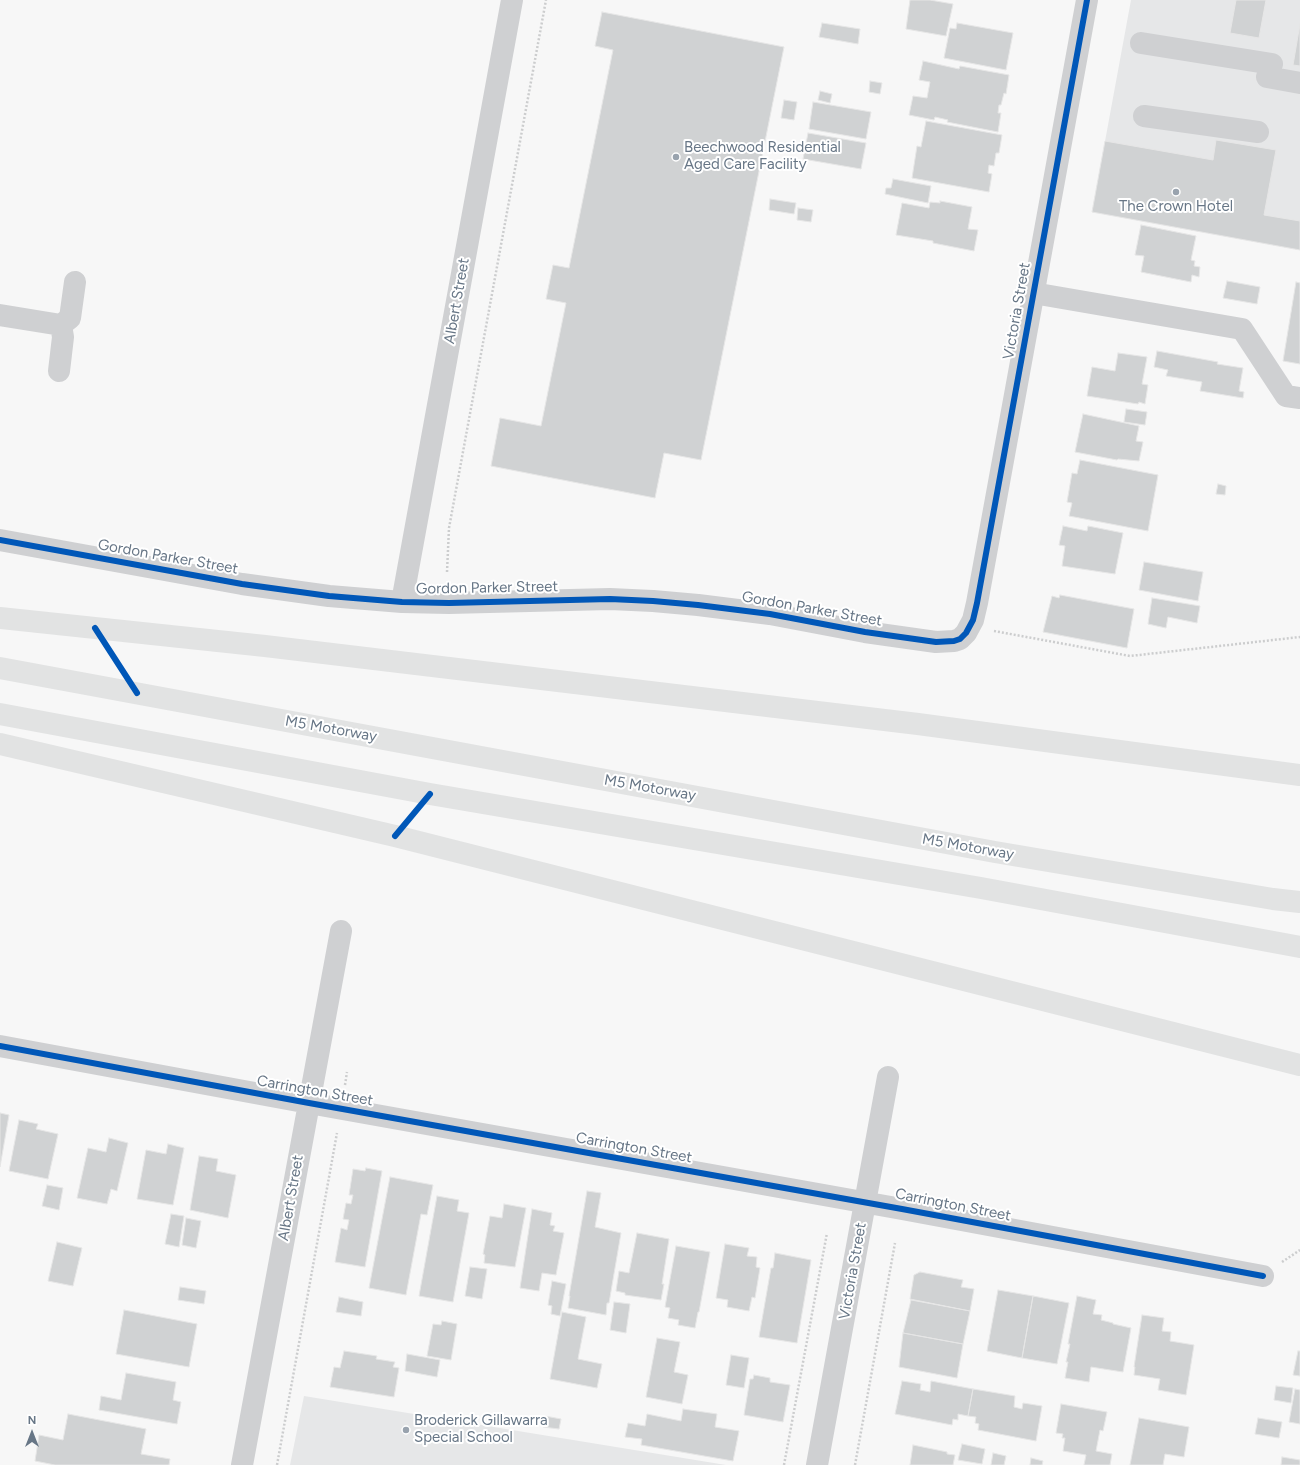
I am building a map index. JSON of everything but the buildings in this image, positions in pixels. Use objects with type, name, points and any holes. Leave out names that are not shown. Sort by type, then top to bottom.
[{"type":"highway","points":[[0,618],[273,647],[902,722],[1300,775]]},
{"type":"highway","name":"M5 Motorway","points":[[0,668],[995,852],[1273,899],[1300,902]]},
{"type":"highway","points":[[0,714],[438,796],[981,888],[1300,947]]},
{"type":"highway","points":[[0,744],[394,836],[1290,1063],[1300,1076]]},
{"type":"street","name":"Albert Street","points":[[402,602],[512,0]]},
{"type":"street","name":"Victoria Street","points":[[970,626],[977,603],[1087,0]]},
{"type":"street","points":[[1141,43],[1270,71],[1300,83]]},
{"type":"street","points":[[1144,116],[1258,132]]},
{"type":"street","points":[[0,315],[61,325],[70,318],[75,282]]},
{"type":"street","points":[[1033,293],[1242,330],[1286,396],[1300,398]]},
{"type":"street","points":[[59,371],[63,338],[61,325]]},
{"type":"street","name":"Gordon Parker Street","points":[[0,540],[275,589],[329,596],[402,602],[449,603],[603,599],[653,601],[770,614],[865,632],[945,642],[960,639],[970,626]]},
{"type":"street","name":"Albert Street","points":[[242,1465],[341,931]]},
{"type":"street","name":"Carrington Street","points":[[0,1046],[341,1109],[865,1202],[1263,1276]]},
{"type":"street","name":"Victoria Street","points":[[817,1465],[888,1078]]},
{"type":"path","points":[[447,572],[449,528],[546,0]]},
{"type":"path","points":[[970,626],[1130,656],[1300,637]]},
{"type":"path","points":[[277,1465],[334,1153],[347,1072]]},
{"type":"path","points":[[784,1465],[826,1233]]},
{"type":"path","points":[[855,1465],[895,1243]]},
{"type":"shaded area","points":[[1131,0],[1300,0],[1300,250],[1092,212]]},
{"type":"shaded area","name":"Broderick Gillawarra Special School","points":[[304,1396],[726,1465],[290,1465]]},
{"type":"cycle path","points":[[0,540],[242,584],[329,596],[402,602],[449,603],[610,599],[653,601],[770,614],[865,632],[936,642],[954,641],[960,639],[966,633],[973,620],[977,603],[1087,0]]},
{"type":"cycle path","points":[[95,628],[137,693]]},
{"type":"cycle path","points":[[395,836],[430,794]]},
{"type":"cycle path","points":[[0,1046],[902,1209],[1263,1276]]},
{"type":"place","name":"Beechwood Residential Aged Care Facility","points":[[676,157]]},
{"type":"place","name":"The Crown Hotel","points":[[1176,192]]},
{"type":"place","name":"Broderick Gillawarra Special School","points":[[406,1430]]}]
